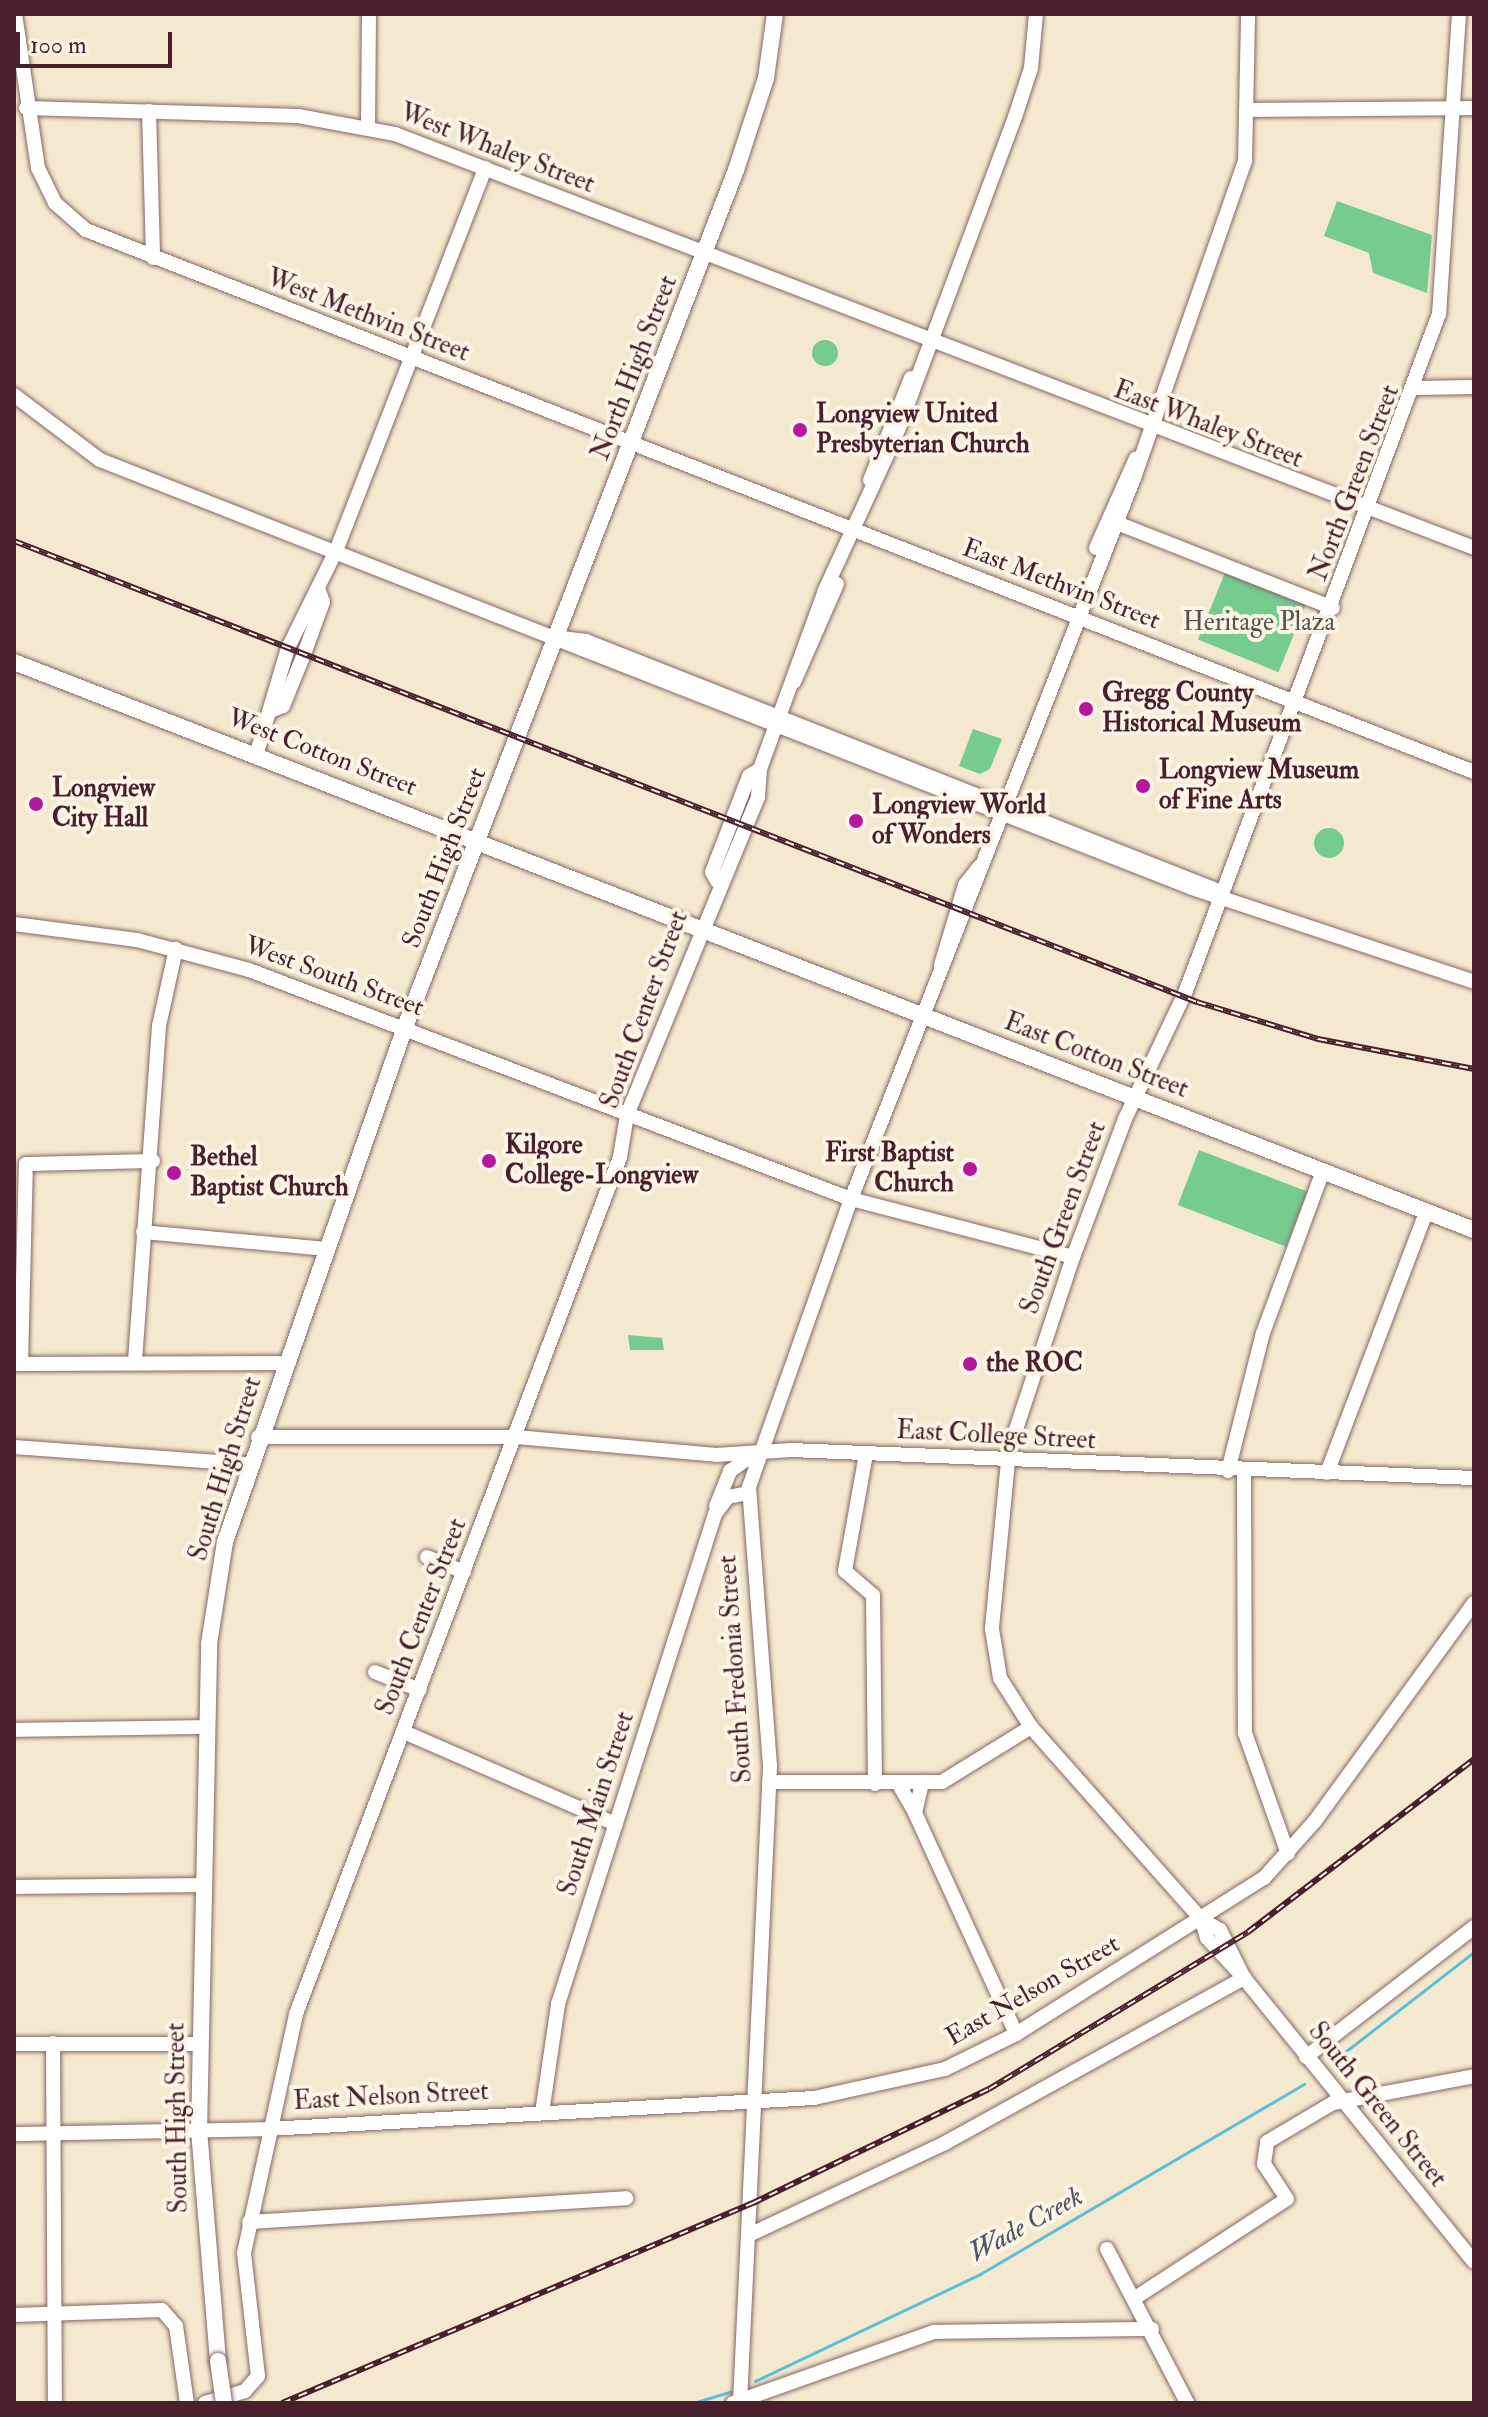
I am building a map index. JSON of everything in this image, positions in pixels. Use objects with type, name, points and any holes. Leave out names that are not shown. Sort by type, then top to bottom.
[{"type":"main road","name":"North High Street","points":[[520,734],[704,255],[766,78],[775,14]]},
{"type":"main road","name":"West Cotton Street","points":[[14,662],[257,752],[700,929]]},
{"type":"main road","name":"South High Street","points":[[224,2403],[199,2132],[206,1727],[216,1583],[248,1464],[284,1363],[405,1027],[520,734]]},
{"type":"main road","name":"East Cotton Street","points":[[700,929],[1474,1230]]},
{"type":"street","name":"West Methvin Street","points":[[15,14],[26,108],[38,168],[55,203],[86,230],[853,532]]},
{"type":"street","points":[[368,127],[369,14]]},
{"type":"street","points":[[779,722],[837,588],[836,573],[1028,79],[1036,14]]},
{"type":"street","points":[[1088,583],[1245,161],[1250,110],[1248,14]]},
{"type":"street","name":"North Green Street","points":[[1185,993],[1417,388],[1444,286],[1458,107],[1459,14]]},
{"type":"street","name":"West Whaley Street","points":[[26,108],[287,115],[368,127],[485,168],[927,341]]},
{"type":"street","points":[[1250,110],[1474,108]]},
{"type":"street","points":[[149,111],[153,258]]},
{"type":"street","points":[[257,752],[273,710],[269,701],[288,648],[319,591],[336,551],[485,168]]},
{"type":"street","name":"East Whaley Street","points":[[927,341],[1370,513],[1474,548]]},
{"type":"street","points":[[1417,388],[1474,387]]},
{"type":"street","points":[[14,396],[87,454],[558,637],[586,641],[779,722],[1222,895],[1474,982]]},
{"type":"street","points":[[1088,583],[1117,523],[1136,458]]},
{"type":"street","points":[[1117,523],[1333,608]]},
{"type":"street","name":"East Methvin Street","points":[[853,532],[1474,772]]},
{"type":"street","name":"South Fredonia Street","points":[[738,2402],[751,2234],[769,1782],[748,1493],[757,1452],[851,1199],[1088,583]]},
{"type":"street","points":[[273,710],[283,706],[304,654],[323,602],[319,591]]},
{"type":"street","name":"South Center Street","points":[[205,2403],[254,2383],[260,2354],[243,2271],[249,2222],[268,2129],[296,2014],[628,1134],[627,1115],[717,881],[712,872],[739,823],[749,776],[760,769],[779,722]]},
{"type":"street","name":"West South Street","points":[[14,924],[176,949],[405,1027],[851,1199],[1073,1257]]},
{"type":"street","points":[[135,1361],[143,1232],[153,1161],[159,1026],[176,949]]},
{"type":"street","name":"South Green Street","points":[[1185,993],[1135,1096],[1073,1257],[1007,1462],[993,1642],[1000,1678],[1031,1727],[1201,1919],[1220,1930],[1244,1978],[1474,2262]]},
{"type":"street","points":[[153,1161],[27,1163],[18,1235],[17,1364],[135,1361],[284,1363]]},
{"type":"street","points":[[1228,1471],[1263,1333],[1323,1171]]},
{"type":"street","points":[[1327,1473],[1426,1212]]},
{"type":"street","points":[[143,1232],[325,1249]]},
{"type":"street","name":"East College Street","points":[[258,1437],[516,1437],[757,1452],[1474,1478]]},
{"type":"street","points":[[14,1447],[248,1464]]},
{"type":"street","name":"South Main Street","points":[[542,2113],[558,2004],[727,1475],[757,1452]]},
{"type":"street","points":[[866,1454],[845,1571],[874,1599],[875,1784]]},
{"type":"street","points":[[1244,1471],[1245,1733],[1288,1854]]},
{"type":"street","points":[[715,1514],[728,1497],[748,1493]]},
{"type":"street","points":[[427,1557],[464,1572]]},
{"type":"street","name":"East Nelson Street","points":[[14,2134],[268,2129],[756,2100],[887,2086],[1016,2034],[1201,1919],[1288,1854],[1474,1603]]},
{"type":"street","points":[[375,1672],[420,1690]]},
{"type":"street","points":[[14,1730],[206,1727]]},
{"type":"street","points":[[769,1782],[875,1784],[952,1778],[1031,1727]]},
{"type":"street","points":[[404,1732],[616,1824]]},
{"type":"street","points":[[915,1813],[922,1782]]},
{"type":"street","points":[[898,1783],[915,1813],[1016,2034]]},
{"type":"street","points":[[14,1887],[202,1885]]},
{"type":"street","points":[[1306,2057],[1474,1927]]},
{"type":"street","points":[[751,2234],[958,2137],[1244,1978]]},
{"type":"street","points":[[53,2043],[55,2403]]},
{"type":"street","points":[[14,2044],[200,2044]]},
{"type":"street","points":[[1135,2298],[1287,2199],[1264,2164],[1264,2146],[1342,2100],[1474,2076]]},
{"type":"street","points":[[249,2222],[626,2198]]},
{"type":"street","points":[[1107,2249],[1152,2329],[1187,2403]]},
{"type":"street","points":[[14,2315],[146,2307],[170,2317],[187,2403]]},
{"type":"street","points":[[738,2402],[934,2332],[1152,2329]]},
{"type":"green space","points":[[1337,201],[1432,235],[1427,293],[1373,273],[1369,253],[1324,236]]},
{"type":"green space","points":[[825,340],[834,344],[838,353],[834,362],[825,366],[816,362],[812,353],[816,344]]},
{"type":"green space","name":"Heritage Plaza","points":[[1226,570],[1307,603],[1279,672],[1198,640]]},
{"type":"green space","points":[[973,729],[1002,739],[990,769],[980,774],[959,766]]},
{"type":"green space","points":[[1329,828],[1335,829],[1343,837],[1343,849],[1335,857],[1329,858],[1323,857],[1315,849],[1314,843],[1315,837],[1323,829]]},
{"type":"green space","points":[[1199,1150],[1307,1192],[1286,1247],[1178,1205]]},
{"type":"green space","points":[[628,1335],[662,1338],[664,1350],[630,1350]]},
{"type":"waterway","name":"Wade Creek","points":[[1332,2062],[1474,1952]]},
{"type":"waterway","name":"Wade Creek","points":[[755,2381],[980,2274],[1304,2084]]},
{"type":"waterway","name":"Wade Creek","points":[[693,2403],[730,2392]]},
{"type":"railway","points":[[14,541],[1197,1002],[1318,1039],[1474,1069]]},
{"type":"railway","points":[[282,2403],[753,2203],[989,2089],[1248,1932],[1474,1759]]},
{"type":"place","name":"Longview United Presbyterian Church","points":[[800,430]]},
{"type":"place","name":"Gregg County Historical Museum","points":[[1086,709]]},
{"type":"place","name":"Longview Museum of Fine Arts","points":[[1143,786]]},
{"type":"place","name":"Longview City Hall","points":[[36,804]]},
{"type":"place","name":"Longview World of Wonders","points":[[856,821]]},
{"type":"place","name":"Kilgore College-Longview","points":[[489,1161]]},
{"type":"place","name":"First Baptist Church","points":[[970,1169]]},
{"type":"place","name":"Bethel Baptist Church","points":[[174,1173]]},
{"type":"place","name":"the ROC","points":[[970,1364]]}]
